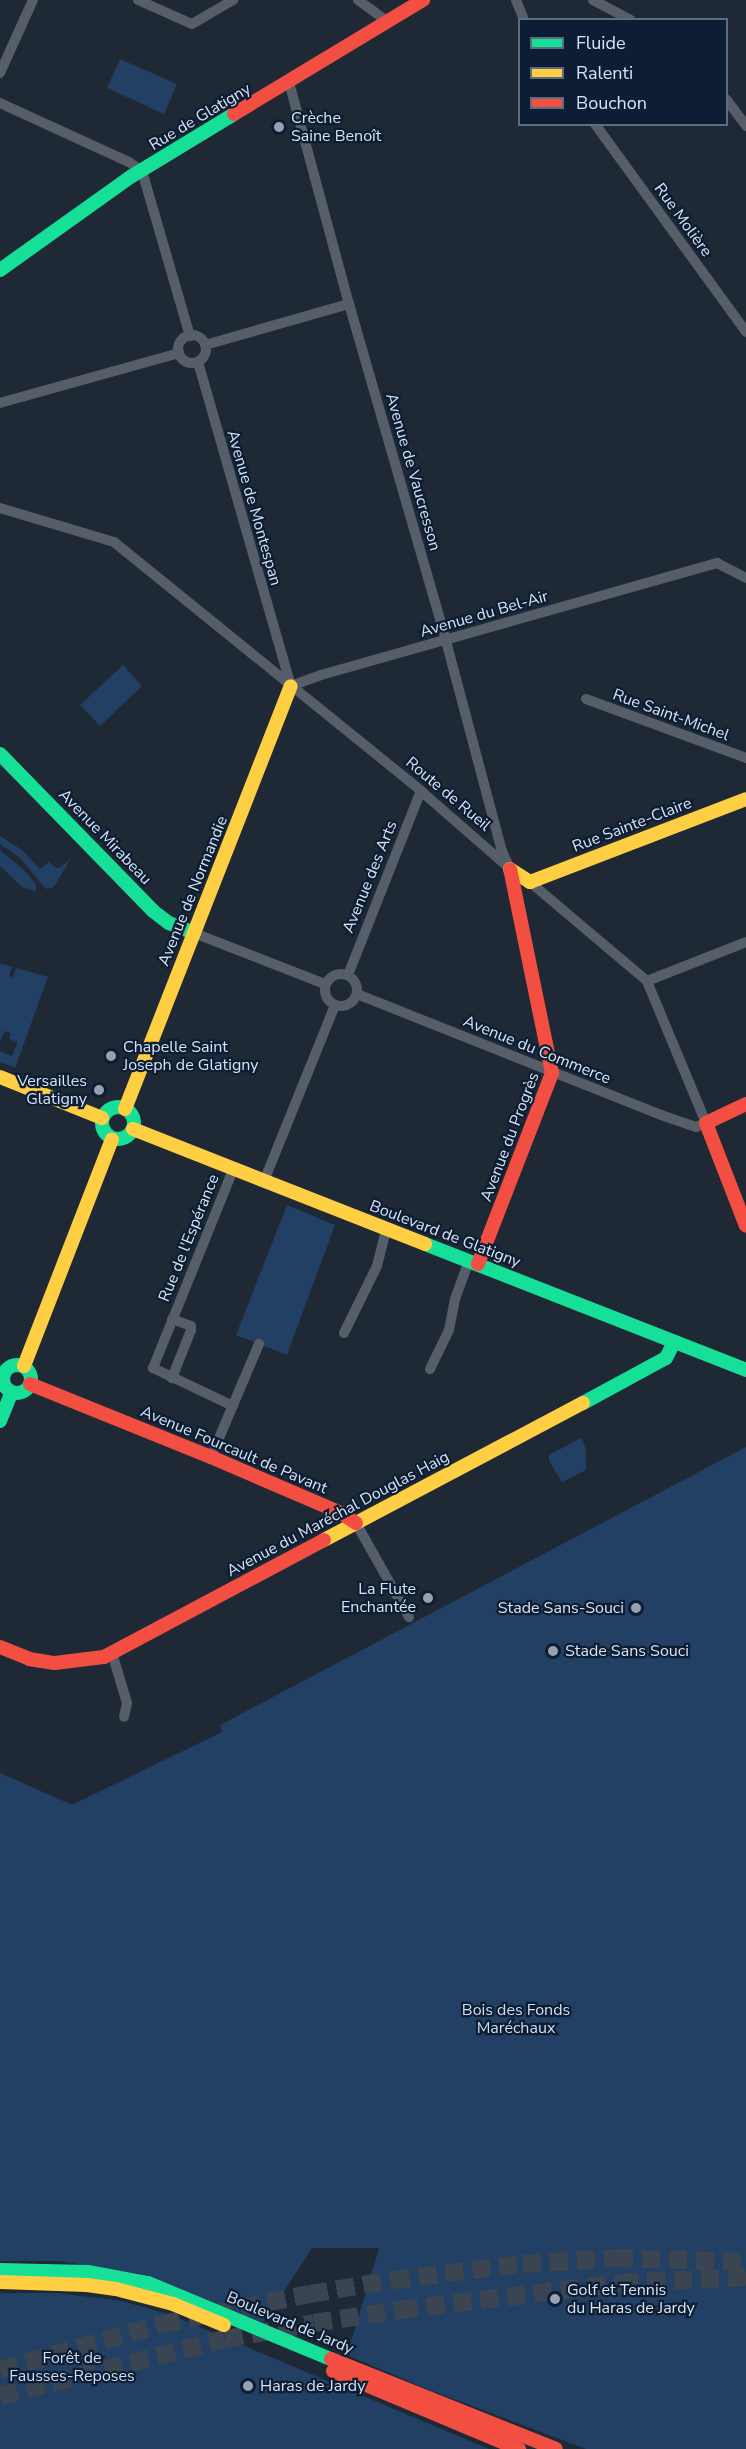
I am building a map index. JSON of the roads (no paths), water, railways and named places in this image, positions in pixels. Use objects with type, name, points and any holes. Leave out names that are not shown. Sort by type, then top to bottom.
[{"type":"street","points":[[0,73],[33,0]]},
{"type":"street","points":[[138,0],[192,24],[232,0]]},
{"type":"street","points":[[358,0],[388,22]]},
{"type":"street","name":"Rue de Glatigny","points":[[0,270],[142,171],[423,0]]},
{"type":"street","points":[[516,0],[523,18]]},
{"type":"street","points":[[593,0],[627,18]]},
{"type":"street","name":"Avenue de Vaucresson","points":[[289,82],[349,304],[446,641],[502,851],[519,877]]},
{"type":"street","points":[[728,102],[746,126]]},
{"type":"street","points":[[0,103],[129,162],[142,171],[190,336]]},
{"type":"street","name":"Rue Molière","points":[[596,126],[746,332]]},
{"type":"street","points":[[205,345],[349,304]]},
{"type":"street","points":[[190,336],[197,337],[205,345],[206,353],[198,362],[189,363],[179,353],[182,340],[190,336]]},
{"type":"street","points":[[0,403],[179,353]]},
{"type":"street","name":"Avenue de Montespan","points":[[198,362],[282,662],[291,686]]},
{"type":"street","name":"Route de Rueil","points":[[0,508],[114,542],[421,792],[519,877],[647,981],[746,1226]]},
{"type":"street","name":"Avenue du Bel-Air","points":[[291,686],[321,675],[717,563],[746,578]]},
{"type":"street","name":"Avenue de Normandie","points":[[125,1109],[291,686]]},
{"type":"street","name":"Rue Saint-Michel","points":[[586,699],[746,758]]},
{"type":"street","name":"Avenue Mirabeau","points":[[0,753],[153,911],[169,922],[194,933]]},
{"type":"street","name":"Avenue des Arts","points":[[348,975],[421,792]]},
{"type":"street","name":"Rue Sainte-Claire","points":[[519,877],[746,799]]},
{"type":"street","name":"Avenue du Progrès","points":[[474,1263],[552,1073],[519,877]]},
{"type":"street","points":[[194,933],[326,984]]},
{"type":"street","points":[[647,981],[746,942]]},
{"type":"street","points":[[337,973],[348,975],[355,981],[357,994],[351,1003],[335,1005],[325,994],[326,984],[337,973]]},
{"type":"street","name":"Avenue du Commerce","points":[[357,994],[552,1073],[696,1127],[706,1123]]},
{"type":"street","points":[[264,1181],[335,1005]]},
{"type":"street","points":[[0,1077],[102,1118]]},
{"type":"street","points":[[706,1123],[746,1104]]},
{"type":"street","points":[[114,1107],[125,1109],[131,1115],[133,1129],[127,1137],[112,1139],[102,1128],[102,1118],[114,1107]]},
{"type":"street","name":"Boulevard de Glatigny","points":[[133,1129],[746,1370]]},
{"type":"street","points":[[24,1366],[112,1139]]},
{"type":"street","name":"Rue de l'Espérance","points":[[233,1406],[153,1368],[234,1168]]},
{"type":"street","points":[[345,1333],[377,1266],[386,1230]]},
{"type":"street","points":[[430,1369],[449,1330],[455,1299],[474,1263]]},
{"type":"street","name":"Rue de l'Espérance","points":[[172,1319],[191,1326],[172,1378]]},
{"type":"street","name":"Avenue du Maréchal Douglas Haig","points":[[0,1647],[29,1659],[55,1663],[84,1661],[112,1653],[666,1358],[674,1342]]},
{"type":"street","points":[[211,1457],[259,1344]]},
{"type":"street","points":[[11,1366],[24,1366],[31,1374],[30,1384],[21,1393],[12,1392],[3,1384],[2,1371],[11,1366]]},
{"type":"street","name":"Avenue Fourcault de Pavant","points":[[30,1384],[211,1457],[341,1513],[356,1523]]},
{"type":"street","points":[[0,1421],[12,1392]]},
{"type":"street","points":[[356,1523],[409,1617]]},
{"type":"street","points":[[112,1653],[127,1703],[124,1717]]},
{"type":"street","name":"Boulevard de Jardy","points":[[0,2270],[88,2272],[148,2283],[177,2293],[498,2428],[556,2449]]},
{"type":"street","name":"Boulevard de Jardy","points":[[0,2282],[87,2285],[135,2293],[173,2304],[519,2449]]},
{"type":"tunnel","points":[[0,2370],[162,2324],[392,2280],[523,2264],[615,2258],[746,2262]]},
{"type":"tunnel","points":[[0,2396],[225,2339],[314,2323],[620,2283],[746,2277]]},
{"type":"place","name":"Crèche Saine Benoît","points":[[279,127]]},
{"type":"place","name":"Chapelle Saint Joseph de Glatigny","points":[[111,1056]]},
{"type":"place","name":"Versailles Glatigny","points":[[99,1090]]},
{"type":"place","name":"La Flute Enchantée","points":[[428,1598]]},
{"type":"place","name":"Stade Sans-Souci","points":[[636,1608]]},
{"type":"place","name":"Stade Sans Souci","points":[[553,1651]]},
{"type":"place","name":"Golf et Tennis du Haras de Jardy","points":[[555,2299]]},
{"type":"place","name":"Haras de Jardy","points":[[248,2386]]},
{"type":"park label","name":"Bois des Fonds Maréchaux","points":[[516,2019]]},
{"type":"park label","name":"Forêt de Fausses-Reposes","points":[[72,2367]]}]
